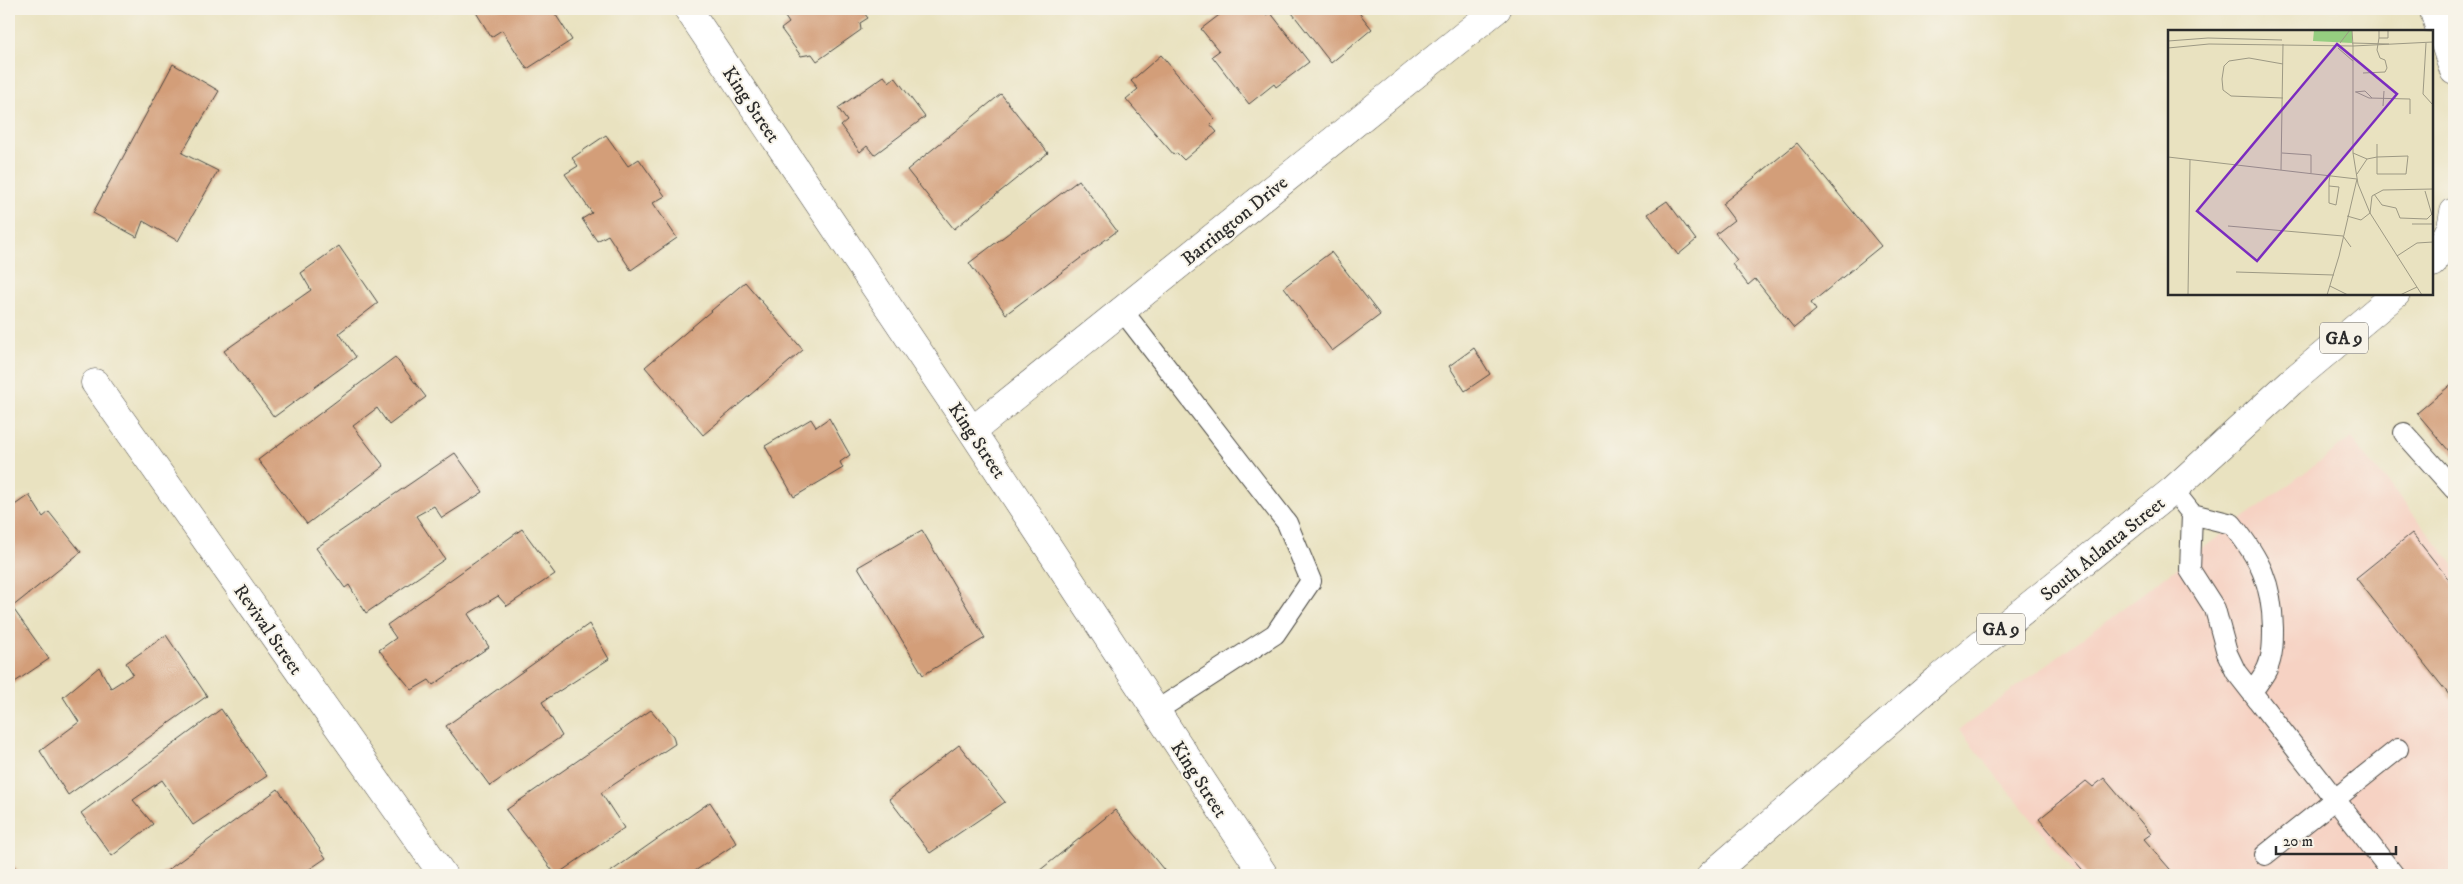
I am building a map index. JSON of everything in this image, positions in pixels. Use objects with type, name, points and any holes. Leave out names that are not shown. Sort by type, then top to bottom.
[{"type":"main road","name":"King Street","points":[[688,9],[972,431],[1264,875]]},
{"type":"main road","name":"Barrington Drive","points":[[972,431],[1497,9]]},
{"type":"main road","points":[[2433,9],[2454,71]]},
{"type":"main road","points":[[2446,9],[2454,20]]},
{"type":"main road","points":[[2433,262],[2451,227],[2454,212]]},
{"type":"main road","points":[[2433,263],[2454,244]]},
{"type":"main road","name":"South Atlanta Street","points":[[1711,875],[1937,680],[2173,490],[2291,382],[2395,295]]},
{"type":"main road","name":"Revival Street","points":[[95,383],[443,875]]},
{"type":"lane","points":[[1122,310],[1287,523],[1311,582],[1275,634],[1156,711]]},
{"type":"lane","points":[[2404,433],[2454,490]]},
{"type":"lane","points":[[2173,490],[2192,514],[2232,524],[2261,565],[2269,585],[2272,606],[2273,646],[2267,668],[2252,692]]},
{"type":"lane","points":[[2192,514],[2190,570],[2215,609],[2227,653],[2236,672],[2394,875]]},
{"type":"lane","points":[[2265,855],[2398,749]]},
{"type":"shaded area","points":[[2351,438],[2454,564],[2454,875],[2077,875],[1959,730]]},
{"type":"building","points":[[474,9],[552,9],[572,40],[527,69],[502,30],[491,37]]},
{"type":"building","points":[[796,9],[861,9],[868,18],[860,23],[861,30],[817,61],[812,54],[801,56],[781,29],[789,23],[785,17]]},
{"type":"building","points":[[1227,9],[1262,9],[1266,15],[1270,12],[1309,62],[1276,87],[1274,84],[1249,104],[1212,56],[1219,51],[1201,29]]},
{"type":"building","points":[[1289,9],[1356,9],[1372,29],[1331,63]]},
{"type":"building","points":[[1161,55],[1215,119],[1210,124],[1217,132],[1184,160],[1177,153],[1174,155],[1126,99],[1138,89],[1131,81]]},
{"type":"building","points":[[173,64],[219,91],[182,153],[218,171],[178,241],[143,221],[137,237],[93,213]]},
{"type":"building","points":[[884,76],[889,82],[895,77],[925,117],[874,155],[867,146],[860,152],[841,126],[847,121],[838,108]]},
{"type":"building","points":[[1001,94],[1048,153],[954,229],[907,170]]},
{"type":"building","points":[[606,135],[628,166],[639,159],[665,196],[653,203],[677,238],[631,270],[608,235],[597,241],[582,219],[592,213],[565,174],[578,166],[572,158]]},
{"type":"building","points":[[1797,143],[1881,246],[1811,303],[1816,310],[1794,328],[1755,279],[1748,285],[1732,264],[1737,260],[1716,234],[1734,220],[1722,204]]},
{"type":"building","points":[[1079,180],[1117,231],[1006,314],[969,263]]},
{"type":"building","points":[[1667,201],[1696,240],[1678,255],[1648,214]]},
{"type":"building","points":[[339,246],[378,303],[339,333],[356,357],[274,417],[224,351],[311,290],[301,273]]},
{"type":"building","points":[[1331,252],[1380,315],[1332,351],[1284,287]]},
{"type":"building","points":[[745,282],[803,350],[703,435],[645,367]]},
{"type":"building","points":[[1474,348],[1490,374],[1465,391],[1449,366]]},
{"type":"building","points":[[395,357],[426,397],[389,425],[377,408],[353,426],[384,466],[307,524],[258,460]]},
{"type":"building","points":[[2454,382],[2454,457],[2417,413]]},
{"type":"building","points":[[829,418],[850,455],[840,462],[843,468],[794,497],[765,446],[811,419],[816,427]]},
{"type":"building","points":[[455,453],[483,492],[442,518],[434,506],[416,516],[445,559],[366,613],[349,585],[345,588],[316,548]]},
{"type":"building","points":[[29,495],[43,517],[49,512],[81,552],[12,607],[49,659],[9,686],[9,509]]},
{"type":"building","points":[[522,529],[555,574],[507,606],[498,596],[468,614],[489,647],[433,685],[429,680],[412,690],[379,650],[396,638],[387,625]]},
{"type":"building","points":[[922,530],[985,638],[923,675],[858,567]]},
{"type":"building","points":[[2412,533],[2454,586],[2454,701],[2356,578]]},
{"type":"building","points":[[589,624],[609,659],[542,702],[562,736],[490,786],[446,726]]},
{"type":"building","points":[[166,635],[207,696],[68,795],[40,751],[79,722],[63,697],[99,667],[111,688],[133,674],[126,663]]},
{"type":"building","points":[[221,709],[267,776],[193,825],[162,780],[133,800],[153,824],[112,856],[81,813]]},
{"type":"building","points":[[651,710],[673,736],[675,744],[601,793],[624,828],[556,875],[506,810]]},
{"type":"building","points":[[959,745],[1005,802],[930,853],[889,799]]},
{"type":"building","points":[[2104,778],[2151,834],[2144,839],[2175,875],[2087,875],[2039,819],[2086,781],[2093,787]]},
{"type":"building","points":[[278,789],[326,858],[301,875],[246,875],[242,870],[233,875],[161,875]]},
{"type":"building","points":[[710,802],[737,843],[689,875],[606,875]]},
{"type":"building","points":[[1115,810],[1168,875],[1034,875]]},
{"type":"building","points":[[9,860],[21,875],[9,875]]}]
